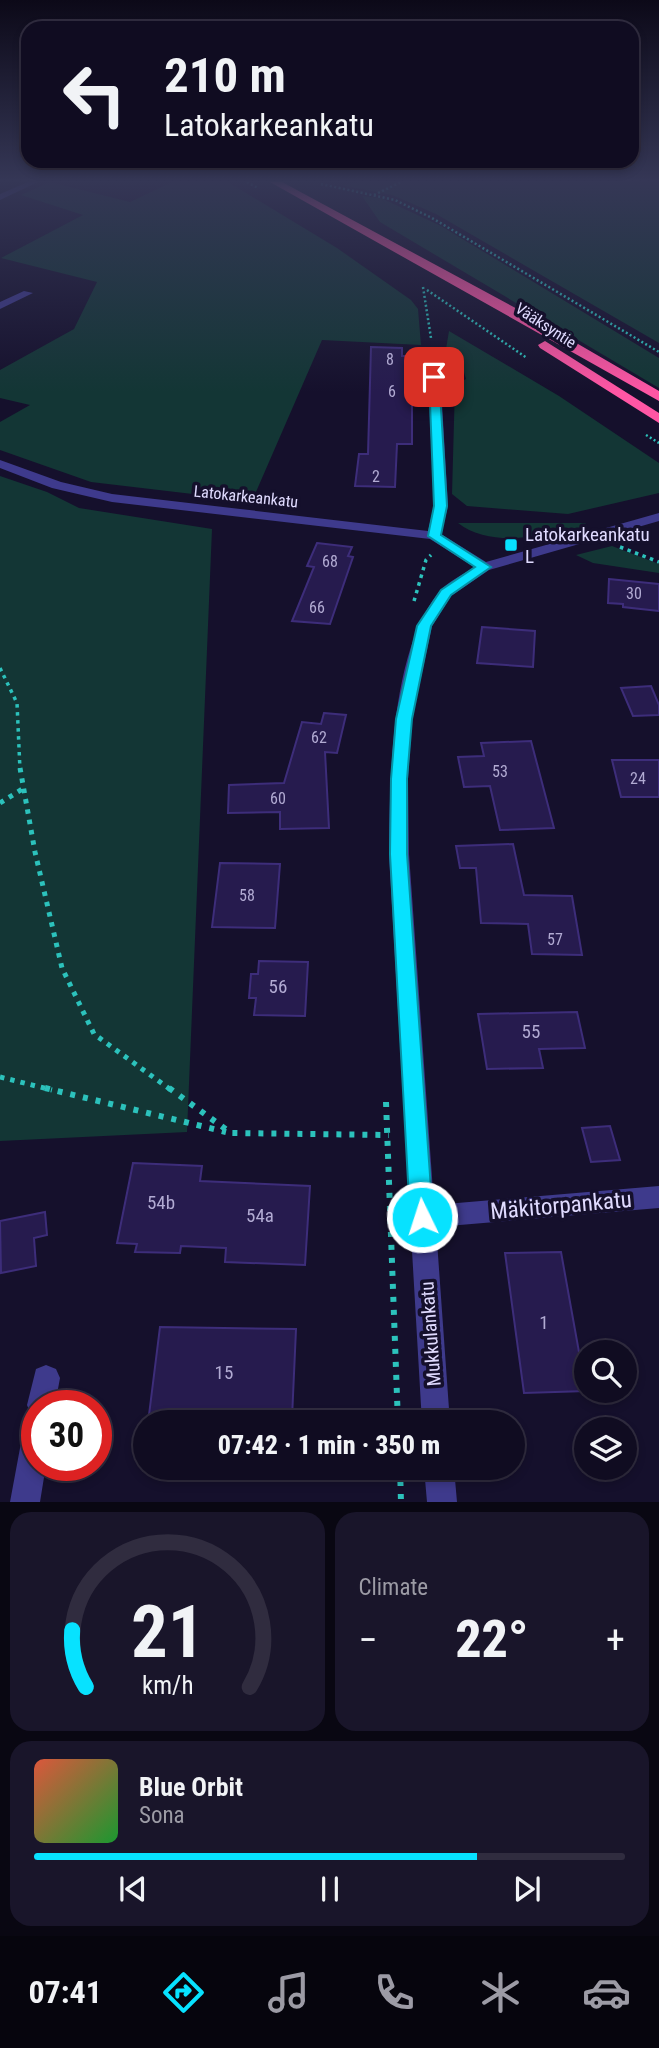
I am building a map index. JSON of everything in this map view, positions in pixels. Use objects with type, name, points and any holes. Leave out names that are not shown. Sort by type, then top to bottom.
[{"type":"highway","name":"Vääksyntie","points":[[400,252],[659,419]]},
{"type":"highway","name":"Vääksyntie","points":[[404,252],[659,397]]},
{"type":"street","points":[[0,306],[28,293]]},
{"type":"street","points":[[433,352],[440,506],[435,536]]},
{"type":"street","name":"Latokarkeankatu","points":[[0,464],[57,485],[112,498],[403,530],[435,536],[484,567]]},
{"type":"street","name":"Mukkulankatu","points":[[435,1410],[398,854],[399,779],[404,719],[424,626],[446,593],[484,567],[610,538],[659,519]]},
{"type":"street","name":"Mäkitorpankatu","points":[[422,1217],[659,1197]]},
{"type":"street","points":[[440,1480],[442,1502]]},
{"type":"street","points":[[25,1502],[29,1481]]},
{"type":"path","points":[[490,252],[659,352]]},
{"type":"path","points":[[418,284],[537,365]]},
{"type":"path","points":[[424,287],[433,352]]},
{"type":"path","points":[[637,429],[659,443]]},
{"type":"path","points":[[610,538],[659,562]]},
{"type":"path","points":[[0,667],[17,704],[18,757],[35,852],[62,968],[94,1034],[231,1133]]},
{"type":"path","points":[[0,803],[24,788]]},
{"type":"path","points":[[0,1077],[231,1133],[416,1136]]},
{"type":"path","points":[[400,1480],[401,1502]]},
{"type":"green space","points":[[12,252],[343,252],[411,300],[418,309],[421,345],[322,340],[252,501],[91,482],[0,450],[0,422],[30,405],[0,398],[0,370],[74,329],[97,282],[1,258]]},
{"type":"green space","points":[[431,252],[484,252],[659,358],[659,388]]},
{"type":"green space","points":[[502,252],[659,252],[659,343]]},
{"type":"green space","points":[[449,331],[559,396],[659,463],[659,493],[568,514],[467,506],[452,494],[455,385],[466,379],[463,369],[444,361]]},
{"type":"green space","points":[[0,476],[47,492],[79,508],[212,529],[187,1132],[0,1141]]},
{"type":"green space","points":[[458,523],[586,523],[581,528],[550,534],[502,538],[471,531]]},
{"type":"green space","points":[[612,546],[659,564],[659,573],[593,563],[576,555]]},
{"type":"building","points":[[371,347],[402,348],[402,356],[409,356],[409,381],[412,381],[412,444],[397,444],[395,487],[355,486],[359,454],[368,454]]},
{"type":"building","points":[[317,543],[352,547],[348,556],[353,557],[330,624],[292,621],[314,567],[307,566]]},
{"type":"building","points":[[609,579],[659,584],[659,611],[608,603]]},
{"type":"building","points":[[482,627],[535,631],[533,667],[477,663]]},
{"type":"building","points":[[651,686],[659,705],[659,715],[633,716],[621,688]]},
{"type":"building","points":[[324,713],[346,715],[337,753],[325,752],[329,828],[280,829],[280,812],[228,813],[229,785],[284,783],[302,722],[321,724]]},
{"type":"building","points":[[531,741],[554,828],[500,830],[490,786],[464,787],[458,757],[484,756],[481,743]]},
{"type":"building","points":[[612,760],[659,760],[659,797],[621,797]]},
{"type":"building","points":[[513,844],[524,895],[572,896],[582,955],[532,954],[528,924],[481,923],[476,868],[460,868],[456,846]]},
{"type":"building","points":[[220,863],[280,864],[275,928],[212,927]]},
{"type":"building","points":[[259,961],[308,962],[305,1016],[254,1015],[256,998],[249,998],[251,974],[258,974]]},
{"type":"building","points":[[577,1012],[585,1048],[539,1049],[543,1068],[487,1069],[478,1014]]},
{"type":"building","points":[[610,1126],[620,1160],[591,1162],[582,1128]]},
{"type":"building","points":[[133,1163],[202,1166],[200,1181],[310,1186],[305,1265],[225,1262],[226,1248],[181,1246],[180,1253],[135,1252],[137,1244],[117,1243]]},
{"type":"building","points":[[45,1212],[47,1235],[34,1238],[36,1266],[1,1273],[0,1221]]},
{"type":"building","points":[[561,1252],[577,1340],[574,1340],[574,1391],[524,1393],[505,1253]]},
{"type":"building","points":[[160,1327],[296,1329],[292,1410],[150,1410]]},
{"type":"place","name":"Latokarkeankatu L","points":[[511,545]]},
{"type":"route","points":[[422,1217],[398,854],[399,779],[404,719],[424,626],[446,593],[484,567],[435,536],[440,506],[434,377]]}]
